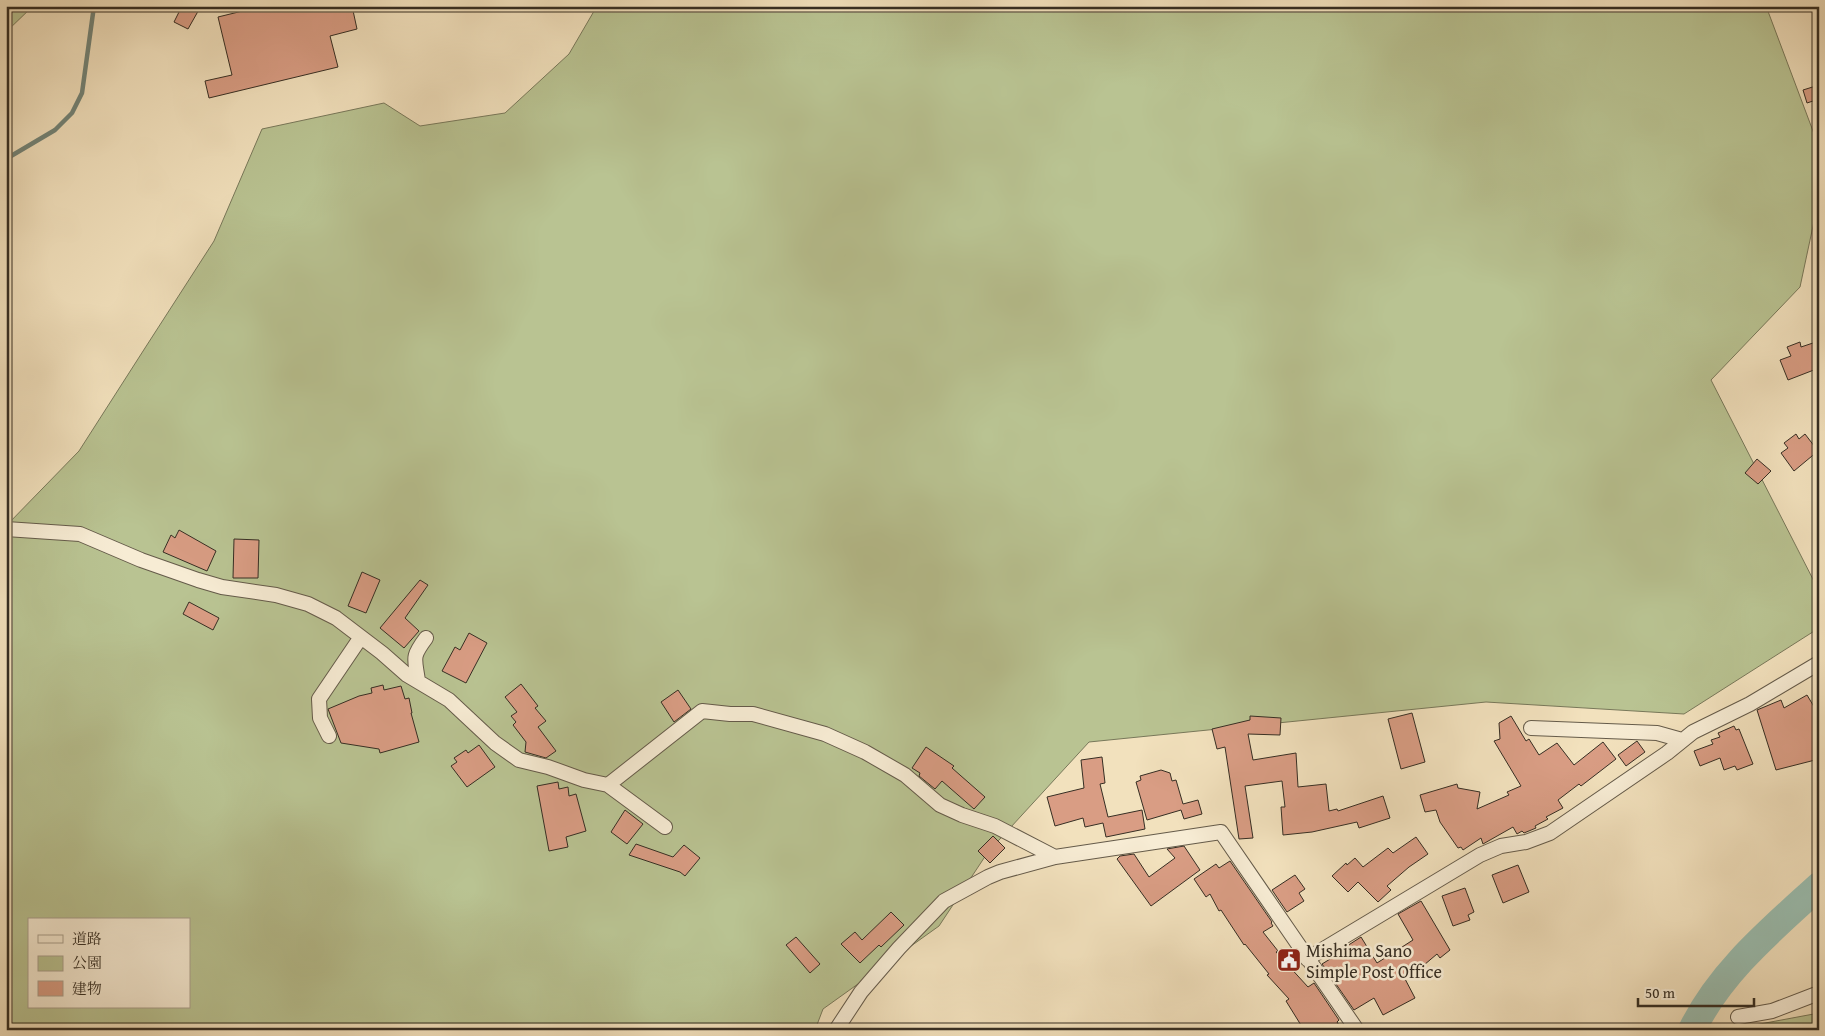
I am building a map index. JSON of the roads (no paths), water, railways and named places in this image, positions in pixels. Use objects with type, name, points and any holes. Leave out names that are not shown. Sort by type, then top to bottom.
[{"type":"street","points":[[6,529],[80,534],[141,560],[198,580],[222,587],[276,595],[308,604],[336,618],[408,675],[449,700],[495,743],[519,760],[548,767],[584,780],[608,785],[664,827]]},
{"type":"street","points":[[329,736],[320,718],[319,698],[361,637]]},
{"type":"street","points":[[418,682],[415,657],[416,652],[426,638]]},
{"type":"street","points":[[1307,959],[1480,854],[1501,846],[1526,842],[1550,833],[1667,753],[1693,732],[1750,704],[1819,663]]},
{"type":"street","points":[[608,785],[702,711],[753,714],[825,734],[864,752],[905,776],[940,805],[995,826],[1055,857]]},
{"type":"street","points":[[1531,728],[1657,733],[1682,740]]},
{"type":"street","points":[[836,1030],[861,992],[899,948],[944,901],[1000,872],[1055,857],[1221,832],[1357,1030]]},
{"type":"street","points":[[1738,1017],[1772,1011],[1819,993]]},
{"type":"waterway","points":[[6,159],[55,130],[72,113],[82,93],[94,6]]},
{"type":"waterway","points":[[1692,1030],[1717,989],[1732,970],[1748,952],[1819,886]]},
{"type":"place","name":"Mishima Sano Simple Post Office","points":[[1289,960]]}]
